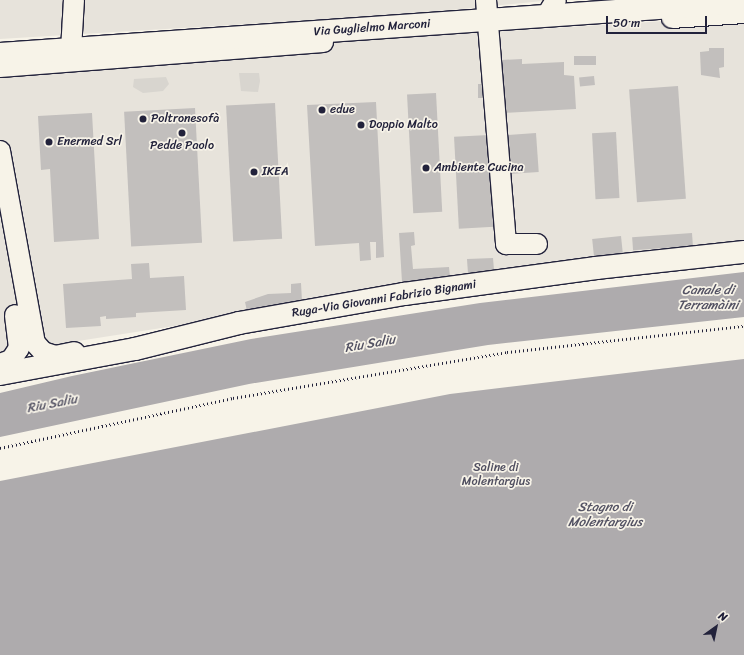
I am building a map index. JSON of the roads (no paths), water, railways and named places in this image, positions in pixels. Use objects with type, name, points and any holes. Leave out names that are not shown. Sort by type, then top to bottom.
[{"type":"main road","name":"Via Guglielmo Marconi","points":[[6,64],[71,50],[487,16],[551,8],[744,2]]},
{"type":"main road","name":"Ruga-Via Giovanni Fabrizio Bignami","points":[[0,374],[135,349],[239,323],[404,294],[596,268],[744,252]]},
{"type":"street","points":[[71,50],[74,0]]},
{"type":"street","points":[[6,64],[487,16],[744,13]]},
{"type":"street","points":[[487,16],[506,244],[537,244]]},
{"type":"street","points":[[0,151],[24,329],[19,348],[11,360],[0,364]]},
{"type":"street","points":[[0,227],[24,329],[43,352],[55,356],[116,344],[135,349]]},
{"type":"street","points":[[0,352],[24,329]]},
{"type":"water","name":"Canale di Terramàini","points":[[744,272],[744,317],[488,345],[249,384],[0,437],[0,393],[72,376],[251,339],[480,303]]},
{"type":"water","name":"Stagno di Molentargius","points":[[744,359],[744,655],[0,655],[0,481],[450,394]]},
{"type":"place","name":"edue","points":[[322,110]]},
{"type":"place","name":"Poltronesofà","points":[[143,119]]},
{"type":"place","name":"Doppio Malto","points":[[361,125]]},
{"type":"place","name":"Pedde Paolo","points":[[182,133]]},
{"type":"place","name":"Enermed Srl","points":[[49,142]]},
{"type":"place","name":"Ambiente Cucina","points":[[426,168]]},
{"type":"place","name":"IKEA","points":[[254,172]]},
{"type":"water label","name":"Riu Saliu","points":[[370,344]]},
{"type":"water label","name":"Riu Saliu","points":[[52,404]]},
{"type":"park label","name":"Saline di Molentargius","points":[[496,475]]}]
